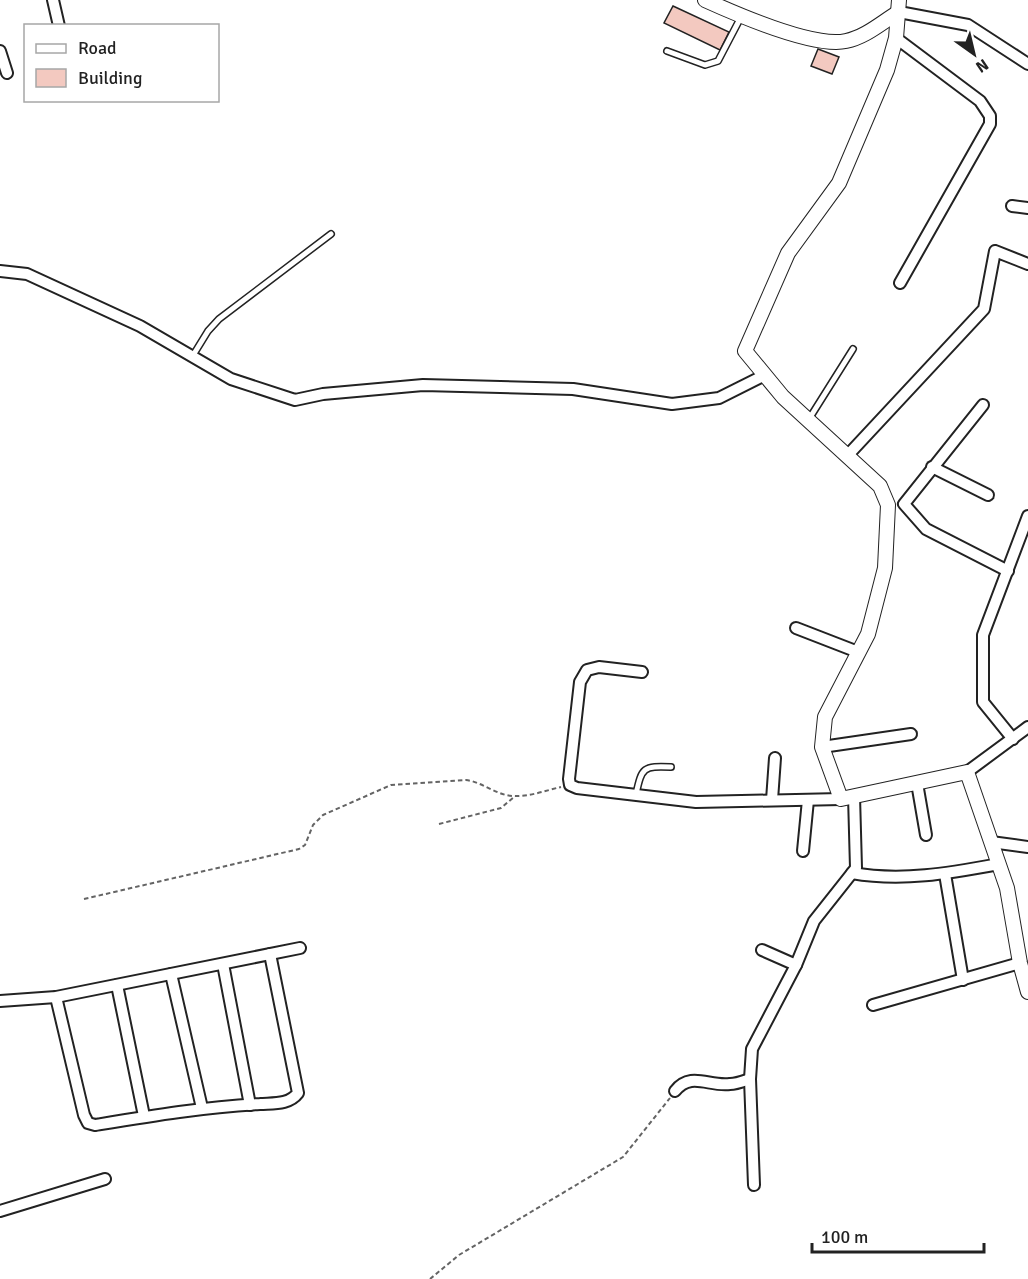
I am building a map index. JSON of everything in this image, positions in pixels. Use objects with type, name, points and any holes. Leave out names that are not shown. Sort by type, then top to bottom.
[{"type":"street","points":[[53,0],[59,24]]},
{"type":"street","points":[[705,0],[741,17],[817,40],[836,42],[862,36],[899,6]]},
{"type":"street","points":[[754,1185],[750,1079],[752,1049],[796,965],[814,921],[856,868],[857,851],[847,797],[822,747],[825,717],[868,634],[885,568],[888,505],[880,486],[783,397],[745,351],[788,253],[839,183],[886,70],[896,38],[899,6]]},
{"type":"street","points":[[899,6],[968,25],[1028,64]]},
{"type":"street","points":[[896,38],[980,101],[990,116],[990,124],[900,283]]},
{"type":"street","points":[[0,51],[7,73]]},
{"type":"street","points":[[1012,206],[1028,208]]},
{"type":"street","points":[[847,456],[984,309],[995,251],[1028,264]]},
{"type":"street","points":[[0,271],[27,274],[140,326],[231,380],[295,400],[322,394],[423,385],[573,389],[672,404],[719,398],[765,375]]},
{"type":"street","points":[[904,504],[932,466],[983,405]]},
{"type":"street","points":[[932,466],[988,495]]},
{"type":"street","points":[[888,505],[904,504]]},
{"type":"street","points":[[904,504],[926,529],[1008,571]]},
{"type":"street","points":[[1013,739],[983,702],[983,635],[1028,516]]},
{"type":"street","points":[[796,628],[858,652]]},
{"type":"street","points":[[642,672],[598,667],[587,670],[580,682],[568,779],[570,785],[577,788],[696,802],[847,797],[967,772],[1028,727]]},
{"type":"street","points":[[822,747],[911,734]]},
{"type":"street","points":[[772,800],[775,758]]},
{"type":"street","points":[[967,772],[1007,888],[1020,963],[1028,992]]},
{"type":"street","points":[[917,783],[926,835]]},
{"type":"street","points":[[803,851],[808,800]]},
{"type":"street","points":[[992,842],[1028,847]]},
{"type":"street","points":[[852,873],[879,878],[945,874],[999,864]]},
{"type":"street","points":[[945,874],[963,980]]},
{"type":"street","points":[[0,1001],[56,997],[300,948]]},
{"type":"street","points":[[762,950],[796,965]]},
{"type":"street","points":[[56,997],[84,1115],[88,1123],[95,1125],[202,1108],[280,1103],[294,1099],[298,1093],[270,954]]},
{"type":"street","points":[[873,1005],[1020,963]]},
{"type":"street","points":[[223,964],[250,1105]]},
{"type":"street","points":[[171,974],[202,1108]]},
{"type":"street","points":[[117,985],[144,1116]]},
{"type":"street","points":[[675,1091],[681,1083],[689,1080],[730,1084],[750,1079]]},
{"type":"street","points":[[0,1211],[105,1179]]},
{"type":"lane","points":[[667,51],[705,65],[718,61],[741,17]]},
{"type":"lane","points":[[192,357],[208,331],[219,319],[331,234]]},
{"type":"lane","points":[[808,420],[853,349]]},
{"type":"lane","points":[[636,794],[640,776],[645,769],[652,766],[671,767]]},
{"type":"path","points":[[84,899],[299,849],[305,845],[313,825],[323,815],[391,785],[477,781],[514,797]]},
{"type":"path","points":[[439,824],[501,808],[514,797],[570,785]]},
{"type":"path","points":[[430,1279],[459,1255],[623,1157],[675,1091]]},
{"type":"building","points":[[673,6],[729,32],[720,50],[664,23]]},
{"type":"building","points":[[818,49],[839,57],[832,74],[811,66]]}]
